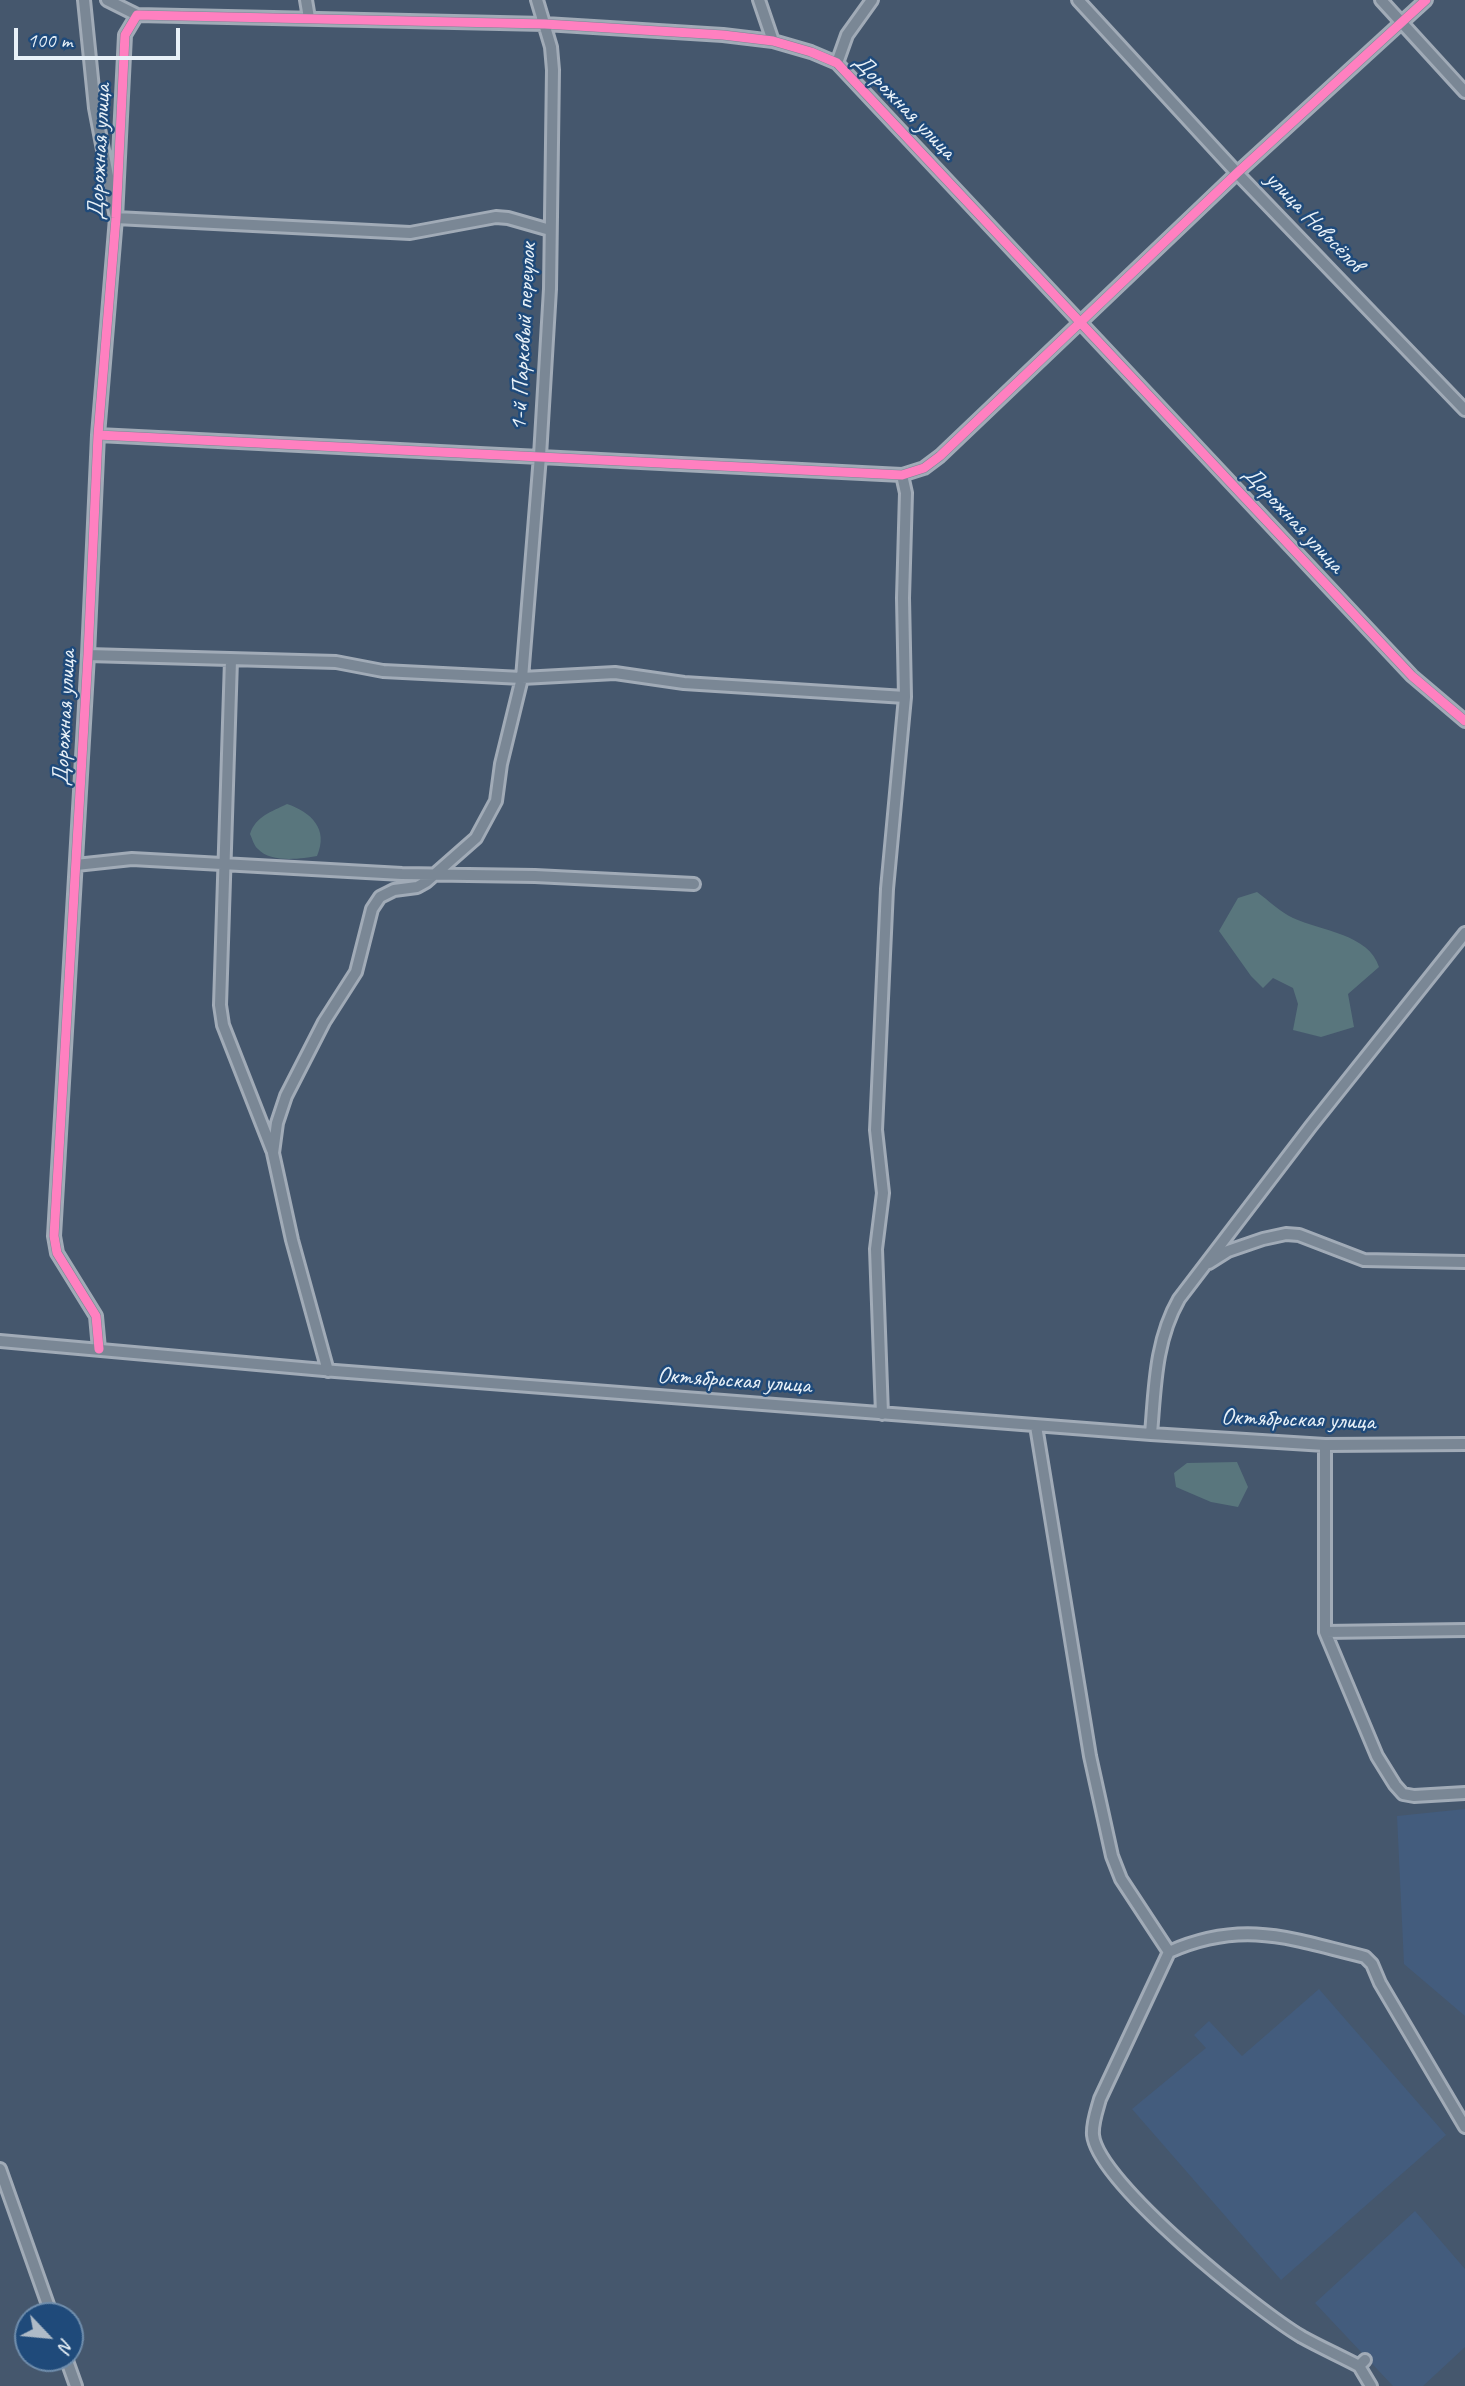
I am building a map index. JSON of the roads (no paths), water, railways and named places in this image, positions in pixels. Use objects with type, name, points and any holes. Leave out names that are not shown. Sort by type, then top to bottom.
[{"type":"street","points":[[84,0],[96,108],[116,218],[410,233],[496,217],[551,230]]},
{"type":"street","points":[[107,0],[137,15]]},
{"type":"street","points":[[306,0],[309,18]]},
{"type":"street","name":"1-й Парковый переулок","points":[[435,875],[476,838],[496,801],[501,764],[522,678],[550,289],[553,70],[551,47],[537,0]]},
{"type":"street","points":[[759,0],[774,41]]},
{"type":"street","points":[[837,64],[847,35],[872,0]]},
{"type":"street","name":"улица Новосёлов","points":[[1078,0],[1237,173],[1465,410]]},
{"type":"street","points":[[1381,0],[1465,92]]},
{"type":"street","points":[[98,435],[902,475],[924,468],[940,456],[1237,173],[1426,0]]},
{"type":"street","name":"Дорожная улица","points":[[99,1349],[96,1317],[57,1253],[54,1236],[98,435],[116,218],[125,35],[137,15],[545,24],[723,35],[774,41],[811,52],[837,64],[1412,676],[1465,721]]},
{"type":"street","points":[[882,1414],[876,1249],[883,1193],[876,1130],[887,889],[905,697],[903,598],[906,493],[902,475]]},
{"type":"street","points":[[88,655],[336,662],[383,671],[522,678],[615,673],[684,683],[905,697]]},
{"type":"street","points":[[231,660],[220,1005],[223,1026],[273,1153],[292,1240],[328,1371]]},
{"type":"street","points":[[76,865],[132,859],[435,875],[535,876],[695,884]]},
{"type":"street","points":[[273,1153],[277,1123],[286,1096],[324,1022],[356,972],[372,909],[380,897],[394,890],[416,887],[435,875]]},
{"type":"street","points":[[1151,1434],[1158,1353],[1164,1329],[1178,1299],[1465,933]]},
{"type":"street","points":[[1203,1266],[1228,1251],[1286,1234],[1299,1235],[1364,1260],[1465,1262]]},
{"type":"street","name":"Октябрьская улица","points":[[0,1341],[328,1371],[1036,1426],[1325,1445],[1465,1444]]},
{"type":"street","points":[[1036,1426],[1090,1756],[1112,1856],[1121,1879],[1169,1952]]},
{"type":"street","points":[[1325,1445],[1325,1632],[1377,1756],[1395,1785],[1404,1794],[1415,1796],[1465,1793]]},
{"type":"street","points":[[1325,1632],[1465,1630]]},
{"type":"street","points":[[1371,2386],[1362,2363],[1301,2336],[1253,2301],[1136,2199],[1101,2158],[1093,2136],[1100,2099],[1169,1952],[1191,1942],[1233,1934],[1274,1934],[1365,1957],[1372,1964],[1400,2019],[1465,2127]]},
{"type":"street","points":[[0,2169],[47,2302]]}]
